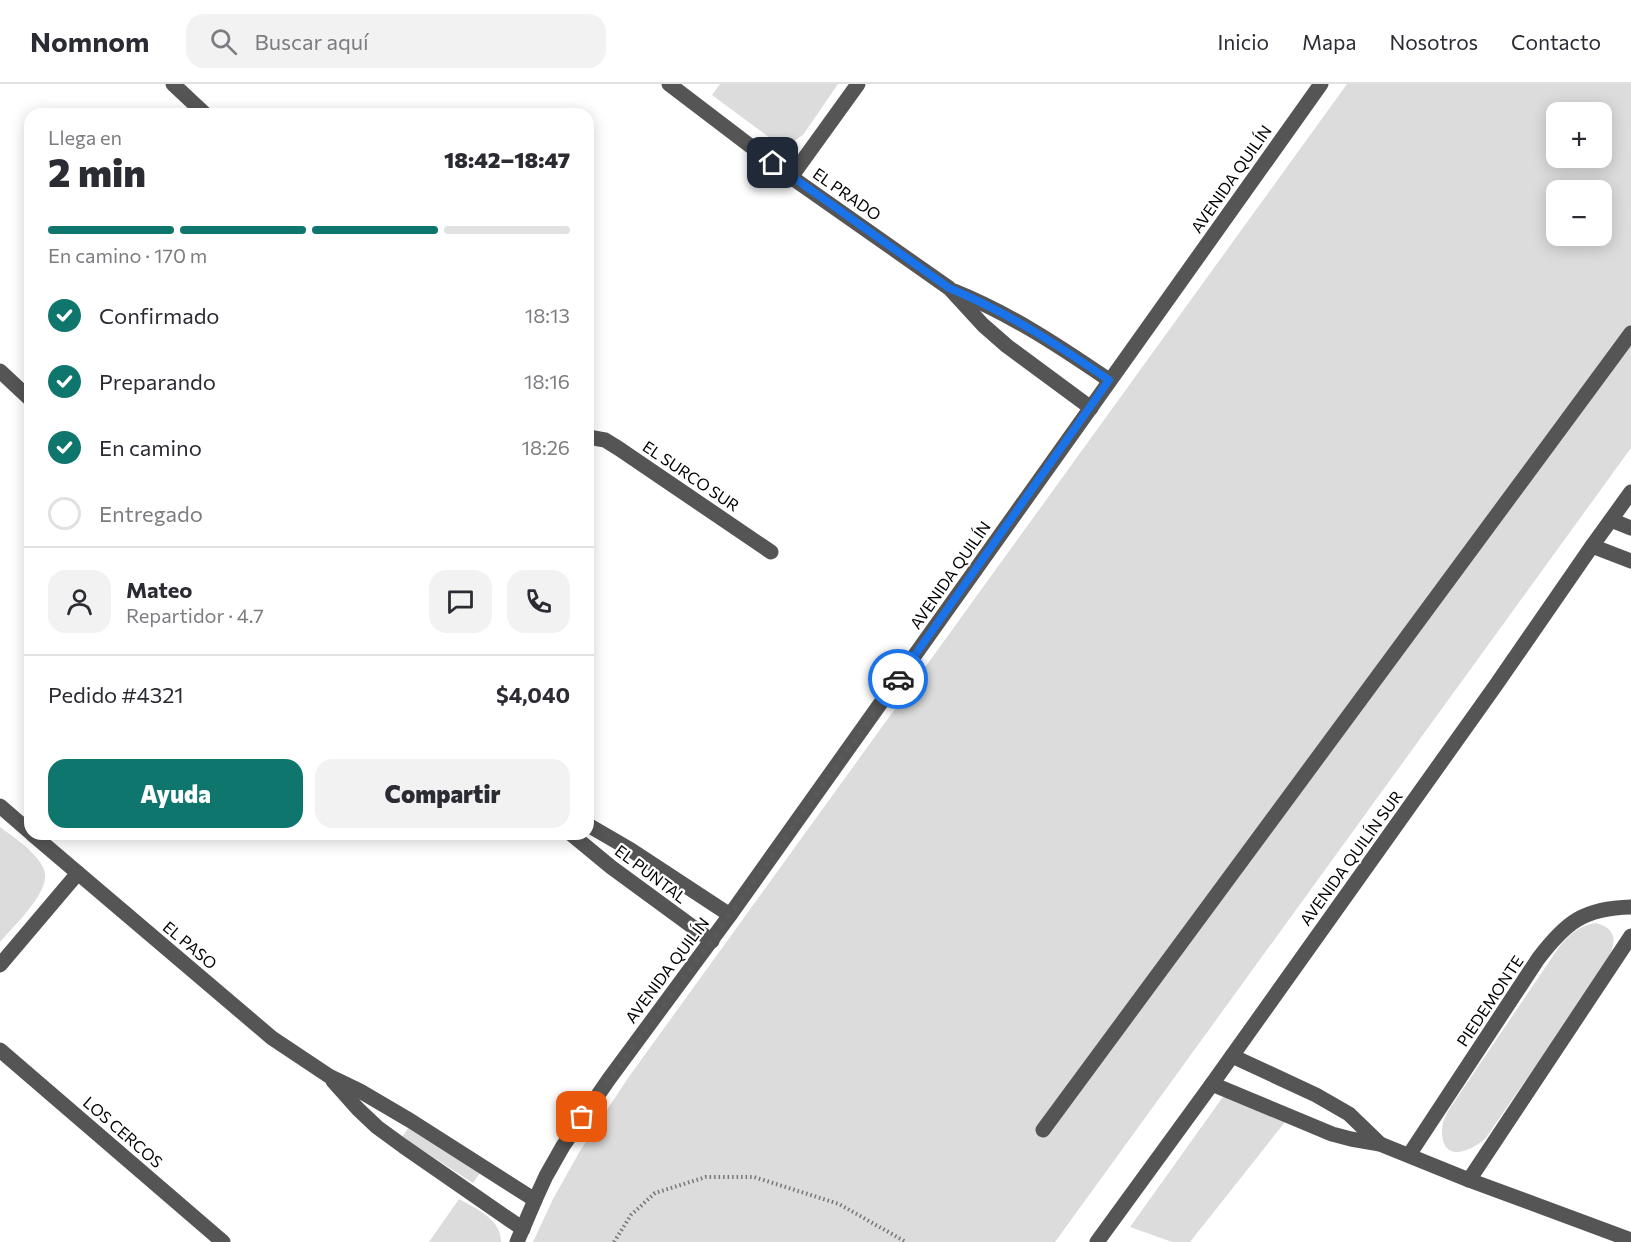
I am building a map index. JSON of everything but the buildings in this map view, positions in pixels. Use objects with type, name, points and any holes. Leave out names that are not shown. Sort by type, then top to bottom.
[{"type":"street","points":[[173,84],[198,108]]},
{"type":"street","name":"EL PRADO","points":[[669,84],[791,177],[949,288],[983,326],[1091,408]]},
{"type":"street","points":[[791,177],[858,84]]},
{"type":"street","name":"AVENIDA QUILÍN","points":[[520,1235],[558,1156],[582,1117],[730,915],[1321,84]]},
{"type":"street","name":"EL PRADO","points":[[949,288],[979,300],[1018,321],[1109,380]]},
{"type":"street","points":[[1043,1130],[1631,333]]},
{"type":"street","points":[[0,371],[24,393]]},
{"type":"street","name":"EL SURCO SUR","points":[[594,438],[605,440],[618,448],[771,552]]},
{"type":"street","name":"AVENIDA QUILÍN SUR","points":[[1097,1242],[1232,1056],[1631,492]]},
{"type":"street","points":[[1611,520],[1631,528]]},
{"type":"street","points":[[1592,546],[1631,561]]},
{"type":"street","name":"EL PASO","points":[[0,806],[24,827]]},
{"type":"street","name":"EL PUNTAL","points":[[594,828],[730,915]]},
{"type":"street","name":"EL PASO","points":[[39,840],[272,1038],[329,1076],[387,1106],[535,1200]]},
{"type":"street","name":"EL PUNTAL","points":[[578,840],[611,867],[712,940]]},
{"type":"street","points":[[0,965],[78,873]]},
{"type":"street","name":"PIEDEMONTE","points":[[1408,1155],[1538,959],[1559,934],[1579,918],[1590,913],[1602,909],[1631,907]]},
{"type":"street","points":[[1469,1180],[1631,936]]},
{"type":"street","name":"LOS CERCOS","points":[[0,1050],[223,1242]]},
{"type":"street","points":[[1232,1056],[1316,1095],[1348,1114],[1380,1144]]},
{"type":"street","name":"EL PASO","points":[[329,1076],[377,1127],[520,1235]]},
{"type":"street","points":[[1212,1084],[1332,1134],[1380,1144],[1469,1180],[1631,1240]]},
{"type":"path","points":[[614,1242],[631,1215],[655,1193],[706,1177],[754,1177],[839,1204],[906,1242]]},
{"type":"shaded area","points":[[720,84],[838,84],[803,135],[793,141],[782,143],[774,141],[712,95]]},
{"type":"shaded area","points":[[1347,84],[1631,84],[1631,448],[1055,1242],[533,1242],[553,1199],[580,1151],[628,1078]]},
{"type":"shaded area","points":[[0,827],[32,853],[44,869],[45,875],[43,886],[34,903],[0,942]]},
{"type":"shaded area","points":[[1596,923],[1610,930],[1614,941],[1604,967],[1485,1139],[1464,1151],[1451,1151],[1443,1140],[1442,1129],[1448,1111],[1559,947],[1575,931]]},
{"type":"shaded area","points":[[1225,1094],[1285,1122],[1190,1242],[1172,1242],[1130,1227]]},
{"type":"shaded area","points":[[409,1127],[480,1173],[473,1183],[402,1137]]},
{"type":"shaded area","points":[[459,1199],[492,1221],[500,1234],[501,1242],[429,1242]]},
{"type":"way so far","points":[[582,1117],[712,940],[898,679]]},
{"type":"route","points":[[773,163],[949,288],[979,300],[1027,326],[1109,380],[898,679]]}]
